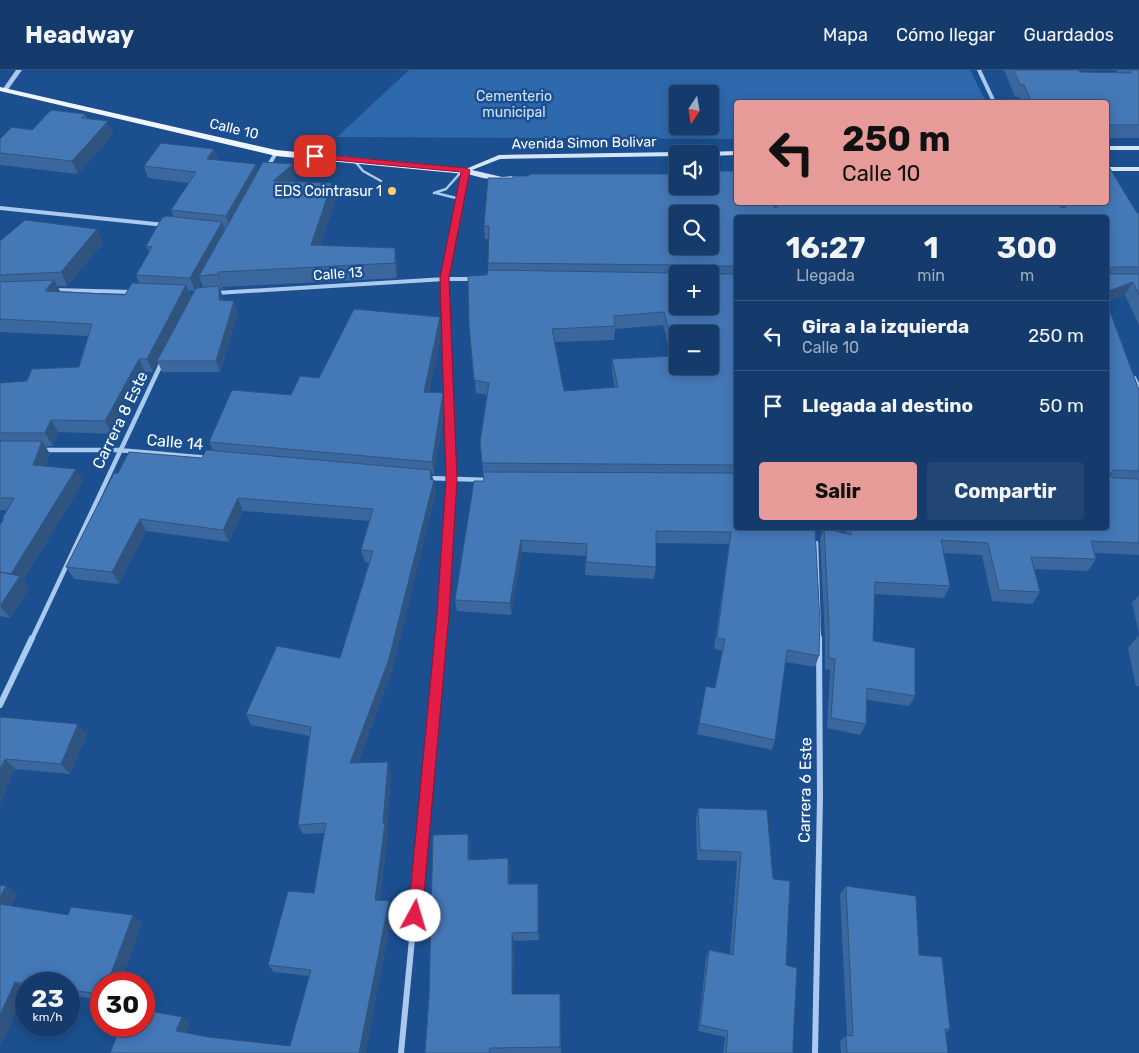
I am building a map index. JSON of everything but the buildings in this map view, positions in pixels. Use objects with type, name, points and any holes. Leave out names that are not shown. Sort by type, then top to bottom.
[{"type":"main road","name":"Calle 10","points":[[2,90],[276,153],[464,170]]},
{"type":"main road","points":[[1109,148],[1139,148]]},
{"type":"main road","points":[[719,154],[734,153]]},
{"type":"main road","name":"Avenida Simon Bolivar","points":[[464,170],[499,157],[669,154]]},
{"type":"main road","points":[[1109,169],[1139,169]]},
{"type":"main road","points":[[464,170],[502,178],[522,178]]},
{"type":"street","points":[[2,90],[18,70]]},
{"type":"street","points":[[979,70],[993,100]]},
{"type":"street","points":[[262,177],[276,153]]},
{"type":"street","points":[[401,1053],[442,633],[452,480],[445,278],[464,170]]},
{"type":"street","points":[[0,208],[171,226]]},
{"type":"street","name":"Calle 13","points":[[205,294],[445,278],[484,279]]},
{"type":"street","points":[[47,290],[75,289],[140,292]]},
{"type":"street","name":"Carrera 8 Este","points":[[0,705],[40,624],[118,450],[165,355]]},
{"type":"street","points":[[1131,371],[1139,388]]},
{"type":"street","name":"Calle 14","points":[[30,450],[118,450],[216,459]]},
{"type":"street","points":[[422,477],[452,480],[491,480]]},
{"type":"street","name":"Carrera 6 Este","points":[[815,1053],[820,632],[816,537]]},
{"type":"lane","points":[[354,160],[363,171],[381,181]]},
{"type":"lane","points":[[460,200],[434,193],[446,189],[464,170]]},
{"type":"green space","name":"Cementerio municipal","points":[[409,70],[970,70],[985,100],[734,100],[734,139],[337,137]]},
{"type":"place","name":"EDS Cointrasur 1","points":[[392,191]]},
{"type":"route","points":[[315,156],[466,170],[445,278],[452,480],[443,614],[415,916]]}]
